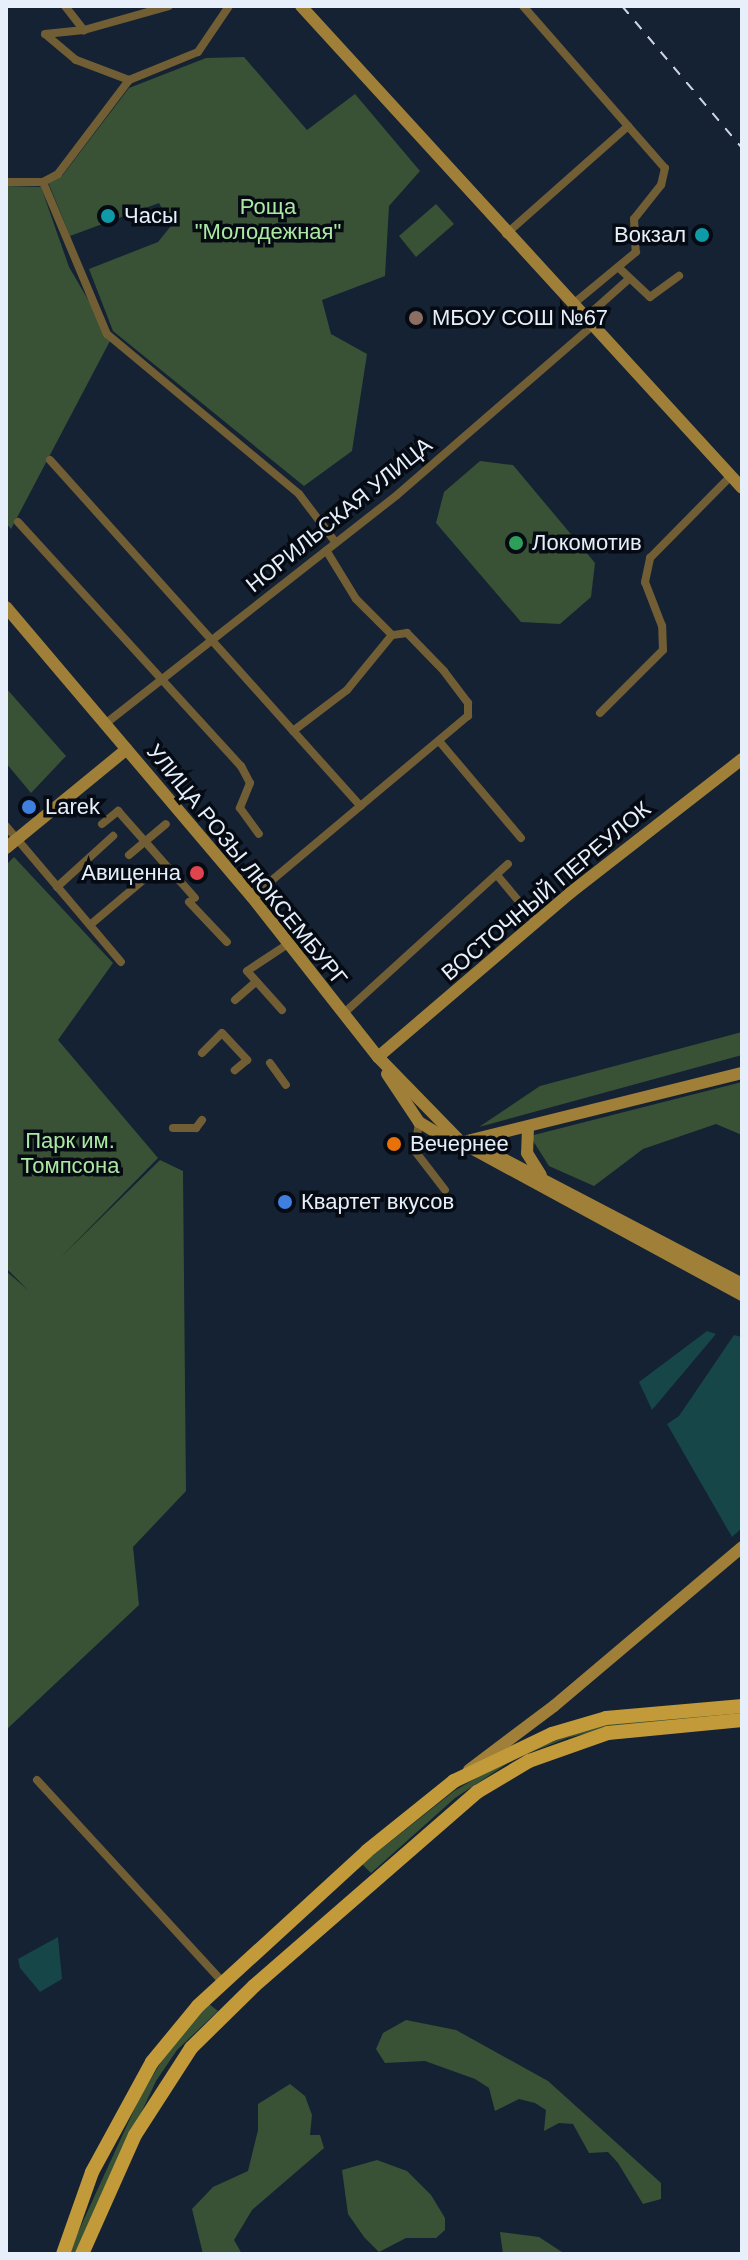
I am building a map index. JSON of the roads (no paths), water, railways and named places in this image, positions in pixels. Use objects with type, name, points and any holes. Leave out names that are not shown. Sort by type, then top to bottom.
[{"type":"main road","points":[[301,6],[587,323],[742,488]]},
{"type":"main road","name":"УЛИЦА РОЗЫ ЛЮКСЕМБУРГ","points":[[6,607],[252,897],[378,1057],[462,1143],[707,1270],[742,1284]]},
{"type":"main road","points":[[11,844],[127,749]]},
{"type":"main road","name":"ВОСТОЧНЫЙ ПЕРЕУЛОК","points":[[378,1057],[536,922],[742,759]]},
{"type":"main road","points":[[378,1057],[419,1122],[445,1142],[462,1143],[742,1073]]},
{"type":"main road","points":[[528,1127],[527,1153],[543,1177]]},
{"type":"main road","name":"УЛИЦА РОЗЫ ЛЮКСЕМБУРГ","points":[[462,1143],[543,1177],[592,1211]]},
{"type":"main road","name":"УЛИЦА РОЗЫ ЛЮКСЕМБУРГ","points":[[707,1270],[742,1295]]},
{"type":"main road","points":[[63,2254],[92,2172],[152,2062],[223,1982],[329,1883],[454,1781],[554,1706],[742,1547]]},
{"type":"main road","points":[[454,1781],[552,1734],[606,1718],[742,1706]]},
{"type":"main road","points":[[82,2254],[135,2135],[168,2078],[254,1986],[477,1792],[529,1761],[608,1733],[742,1720]]},
{"type":"main road","points":[[329,1883],[340,1880],[349,1885],[348,1905]]},
{"type":"main road","points":[[236,1970],[226,1986],[229,1994],[240,1995],[254,1986]]},
{"type":"street","points":[[65,6],[84,30]]},
{"type":"street","points":[[129,80],[76,60],[45,34],[84,30],[169,6]]},
{"type":"street","points":[[6,182],[43,182],[58,174],[129,80],[198,52],[229,6]]},
{"type":"street","points":[[523,6],[665,168],[661,185],[638,208],[634,219],[638,246],[618,267],[571,305]]},
{"type":"street","points":[[506,234],[628,126]]},
{"type":"street","points":[[43,182],[107,334],[299,494],[336,543]]},
{"type":"street","points":[[618,267],[650,297],[679,276]]},
{"type":"street","name":"НОРИЛЬСКАЯ УЛИЦА","points":[[105,724],[336,543],[587,323],[629,279]]},
{"type":"street","points":[[50,460],[360,806]]},
{"type":"street","points":[[600,713],[663,650],[662,626],[645,582],[650,558],[731,476]]},
{"type":"street","points":[[18,522],[248,777],[240,808],[259,834]]},
{"type":"street","points":[[326,550],[356,599],[392,635]]},
{"type":"street","points":[[252,897],[468,716],[468,703],[407,633],[392,635],[347,690],[293,731]]},
{"type":"street","points":[[439,741],[521,838]]},
{"type":"street","points":[[102,824],[118,811],[227,942]]},
{"type":"street","points":[[129,855],[166,824]]},
{"type":"street","points":[[6,826],[11,844],[57,887],[121,962]]},
{"type":"street","points":[[57,887],[113,836]]},
{"type":"street","points":[[343,1014],[508,864]]},
{"type":"street","points":[[497,875],[536,922]]},
{"type":"street","points":[[90,925],[148,876]]},
{"type":"street","points":[[282,1010],[247,971],[288,944]]},
{"type":"street","points":[[235,1000],[256,982]]},
{"type":"street","points":[[202,1053],[222,1033],[247,1060],[235,1070]]},
{"type":"street","points":[[270,1063],[286,1085]]},
{"type":"street","points":[[173,1128],[196,1128],[202,1120]]},
{"type":"street","points":[[419,1122],[415,1151],[445,1190]]},
{"type":"street","points":[[37,1780],[223,1982]]},
{"type":"railway","points":[[622,6],[742,148]]},
{"type":"place","name":"Часы","points":[[108,216]]},
{"type":"place","name":"Вокзал","points":[[702,235]]},
{"type":"place","name":"МБОУ СОШ №67","points":[[416,318]]},
{"type":"place","name":"Локомотив","points":[[516,543]]},
{"type":"place","name":"Larek","points":[[29,807]]},
{"type":"place","name":"Авиценна","points":[[197,873]]},
{"type":"place","name":"Вечернее","points":[[394,1144]]},
{"type":"place","name":"Квартет вкусов","points":[[285,1202]]},
{"type":"park label","name":"Роща \"Молодежная\"","points":[[268,218]]},
{"type":"park label","name":"Парк им. Томпсона","points":[[70,1152]]}]
